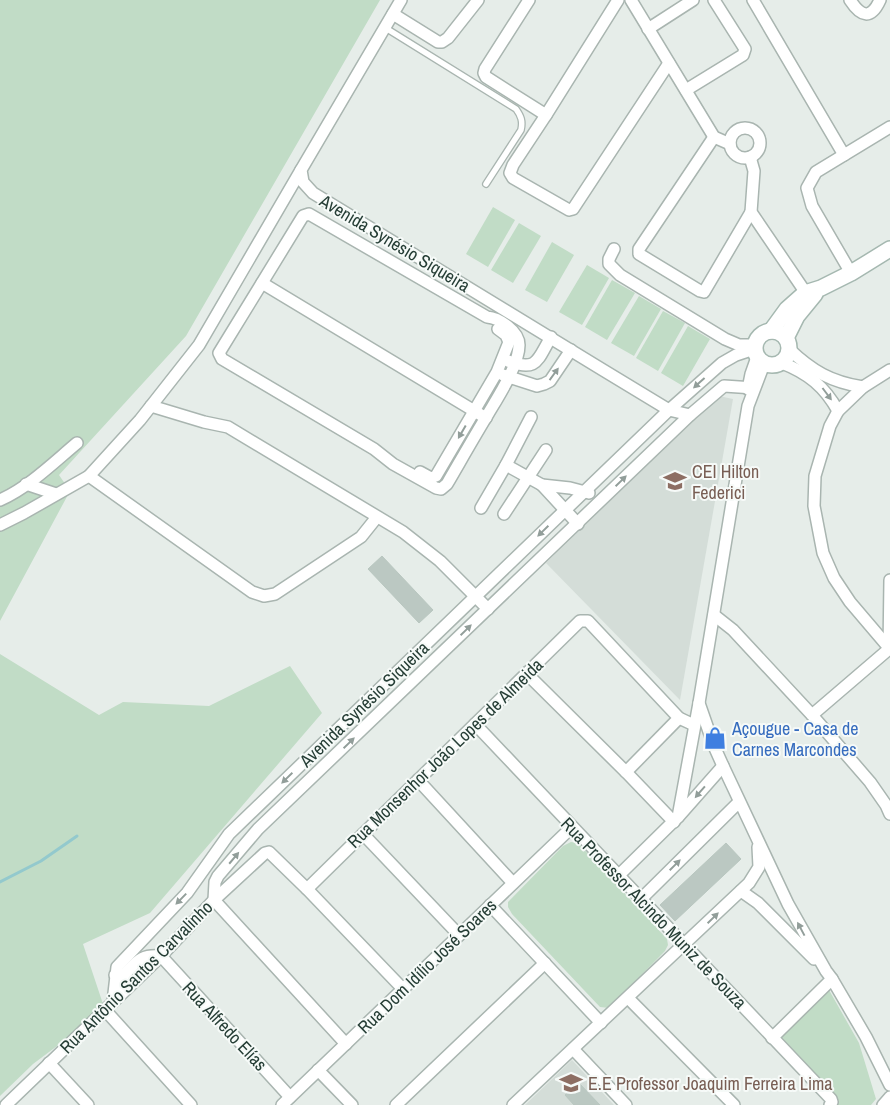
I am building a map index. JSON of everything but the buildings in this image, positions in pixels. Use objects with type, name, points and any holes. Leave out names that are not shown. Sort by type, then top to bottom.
[{"type":"street","points":[[0,525],[89,476],[151,406],[199,345],[401,0]]},
{"type":"street","points":[[393,14],[438,42],[442,42],[448,38],[478,0]]},
{"type":"street","points":[[529,0],[484,69],[484,73],[486,77],[546,115]]},
{"type":"street","points":[[618,0],[513,165],[510,173],[513,178],[569,210],[573,209],[669,63]]},
{"type":"street","points":[[631,0],[714,137],[730,144]]},
{"type":"street","points":[[648,28],[693,0]]},
{"type":"street","points":[[686,90],[745,53],[745,49],[714,0]]},
{"type":"street","points":[[753,0],[844,155]]},
{"type":"street","points":[[850,0],[857,10],[865,14],[870,14],[875,10],[880,0]]},
{"type":"street","points":[[851,273],[812,206],[806,188],[816,172],[890,127]]},
{"type":"street","points":[[742,128],[752,130],[758,135],[760,146],[756,153],[750,157],[740,157],[734,153],[730,144],[733,134],[742,128]]},
{"type":"street","points":[[714,137],[639,249],[639,254],[700,292],[704,292],[751,212],[754,171],[750,157]]},
{"type":"street","name":"Avenida Synésio Siqueira","points":[[301,170],[303,182],[313,193],[669,410],[690,415]]},
{"type":"street","points":[[751,212],[808,296]]},
{"type":"street","points":[[374,449],[393,456],[434,478],[497,372],[509,361],[519,346],[517,337],[510,329],[495,319],[486,317],[309,214],[302,216],[219,353],[222,358],[374,449],[393,464],[441,489],[447,484],[509,378],[509,361]]},
{"type":"street","points":[[614,249],[609,258],[609,264],[620,275],[725,339],[757,354],[773,366],[782,362],[789,354],[788,343],[797,316],[808,296]]},
{"type":"street","points":[[771,331],[787,309],[820,288],[851,273],[890,249]]},
{"type":"street","points":[[262,283],[486,418]]},
{"type":"street","points":[[676,820],[699,703],[751,387],[762,334],[771,331],[782,334],[788,343],[821,374],[846,384],[862,387]]},
{"type":"street","points":[[509,361],[524,366],[534,363],[551,337]]},
{"type":"street","points":[[497,372],[509,378],[537,386],[544,384],[550,381],[571,350]]},
{"type":"street","name":"Avenida Synésio Siqueira","points":[[115,975],[119,963],[187,893],[229,834],[475,596],[669,410],[717,367],[736,355],[757,354]]},
{"type":"street","points":[[782,362],[817,381],[838,411]]},
{"type":"street","points":[[717,367],[724,386],[751,387]]},
{"type":"street","points":[[890,370],[862,387],[838,411],[830,426],[815,476],[814,506],[823,554],[834,578],[850,602],[890,649]]},
{"type":"street","name":"Avenida Synésio Siqueira","points":[[214,900],[218,876],[258,829],[690,415],[724,386]]},
{"type":"street","points":[[151,406],[228,427],[403,532],[440,562],[488,609]]},
{"type":"street","points":[[481,508],[531,417]]},
{"type":"street","points":[[13,518],[1,499],[26,484],[77,443]]},
{"type":"street","points":[[504,514],[546,450]]},
{"type":"street","points":[[506,465],[542,485],[578,524]]},
{"type":"street","points":[[89,476],[252,592],[264,596],[275,594],[361,537],[377,517]]},
{"type":"street","points":[[26,484],[56,494]]},
{"type":"street","points":[[542,485],[586,491],[601,501]]},
{"type":"street","points":[[812,715],[890,649],[890,580]]},
{"type":"street","points":[[714,614],[734,630],[812,715],[870,782],[890,814]]},
{"type":"street","name":"Rua Monsenhor João Lopes de Almeida","points":[[307,889],[580,621],[588,621],[679,718]]},
{"type":"street","points":[[526,673],[676,820]]},
{"type":"street","points":[[699,703],[714,746],[739,802],[792,911],[866,1037],[890,1085]]},
{"type":"street","points":[[626,772],[679,718],[694,725]]},
{"type":"street","name":"Rua Professor Alcindo Muniz de Souza","points":[[474,724],[772,1038],[831,1104]]},
{"type":"street","points":[[618,876],[676,820],[723,766]]},
{"type":"street","points":[[418,780],[514,883]]},
{"type":"street","points":[[641,899],[739,802]]},
{"type":"street","name":"Rua Dom Idílio José Soares","points":[[286,1101],[572,827]]},
{"type":"street","points":[[363,834],[459,935]]},
{"type":"street","points":[[513,1105],[755,876],[759,867],[760,856],[758,840]]},
{"type":"street","name":"Rua Antônio Santos Carvalinho","points":[[6,1105],[161,956],[214,900],[265,853],[268,852],[307,889]]},
{"type":"street","points":[[307,889],[403,989]]},
{"type":"street","points":[[741,891],[766,910],[829,975]]},
{"type":"street","points":[[214,900],[346,1044]]},
{"type":"street","points":[[490,905],[601,1023]]},
{"type":"street","points":[[113,1002],[115,975],[124,976],[144,956],[149,954],[161,956]]},
{"type":"street","name":"Rua Alfredo Elías","points":[[161,956],[286,1101]]},
{"type":"street","points":[[396,1105],[545,963]]},
{"type":"street","points":[[772,1038],[829,975]]},
{"type":"street","points":[[628,998],[734,1105]]},
{"type":"street","points":[[105,1010],[191,1105]]},
{"type":"street","points":[[573,1049],[626,1105]]},
{"type":"street","points":[[49,1064],[88,1105]]},
{"type":"street","points":[[318,1070],[352,1105]]},
{"type":"street","points":[[883,1105],[890,1097]]},
{"type":"lane","points":[[384,27],[516,108],[522,122],[521,130],[486,184]]},
{"type":"shaded area","name":"CEI Hilton Federici","points":[[719,396],[733,399],[680,700],[546,563]]},
{"type":"shaded area","name":"E.E Professor Joaquim Ferreira Lima","points":[[572,1060],[614,1105],[525,1105]]},
{"type":"green space","points":[[0,0],[380,0],[186,336],[59,475],[70,491],[0,621]]},
{"type":"green space","points":[[493,207],[515,220],[488,267],[466,254]]},
{"type":"green space","points":[[519,223],[541,236],[513,283],[491,270]]},
{"type":"green space","points":[[552,242],[574,255],[547,302],[525,290]]},
{"type":"green space","points":[[587,265],[609,278],[582,325],[559,312]]},
{"type":"green space","points":[[612,280],[635,293],[607,340],[585,327]]},
{"type":"green space","points":[[639,296],[661,309],[634,356],[611,343]]},
{"type":"green space","points":[[663,311],[685,323],[658,371],[636,358]]},
{"type":"green space","points":[[688,326],[710,339],[683,386],[661,373]]},
{"type":"green space","points":[[0,654],[99,715],[123,702],[209,706],[290,666],[322,713],[150,913],[83,944],[105,1010],[33,1064],[0,1096]]},
{"type":"green space","points":[[571,842],[578,843],[667,939],[668,945],[665,951],[609,1008],[600,1007],[512,914],[508,907],[508,902],[563,846]]},
{"type":"green space","points":[[829,990],[859,1043],[876,1099],[871,1105],[836,1105],[839,1101],[779,1040]]},
{"type":"waterway","points":[[0,882],[41,861],[77,836]]},
{"type":"place","name":"CEI Hilton Federici","points":[[675,481]]},
{"type":"place","name":"Açougue - Casa de Carnes Marcondes","points":[[715,738]]},
{"type":"place","name":"E.E Professor Joaquim Ferreira Lima","points":[[571,1083]]}]
